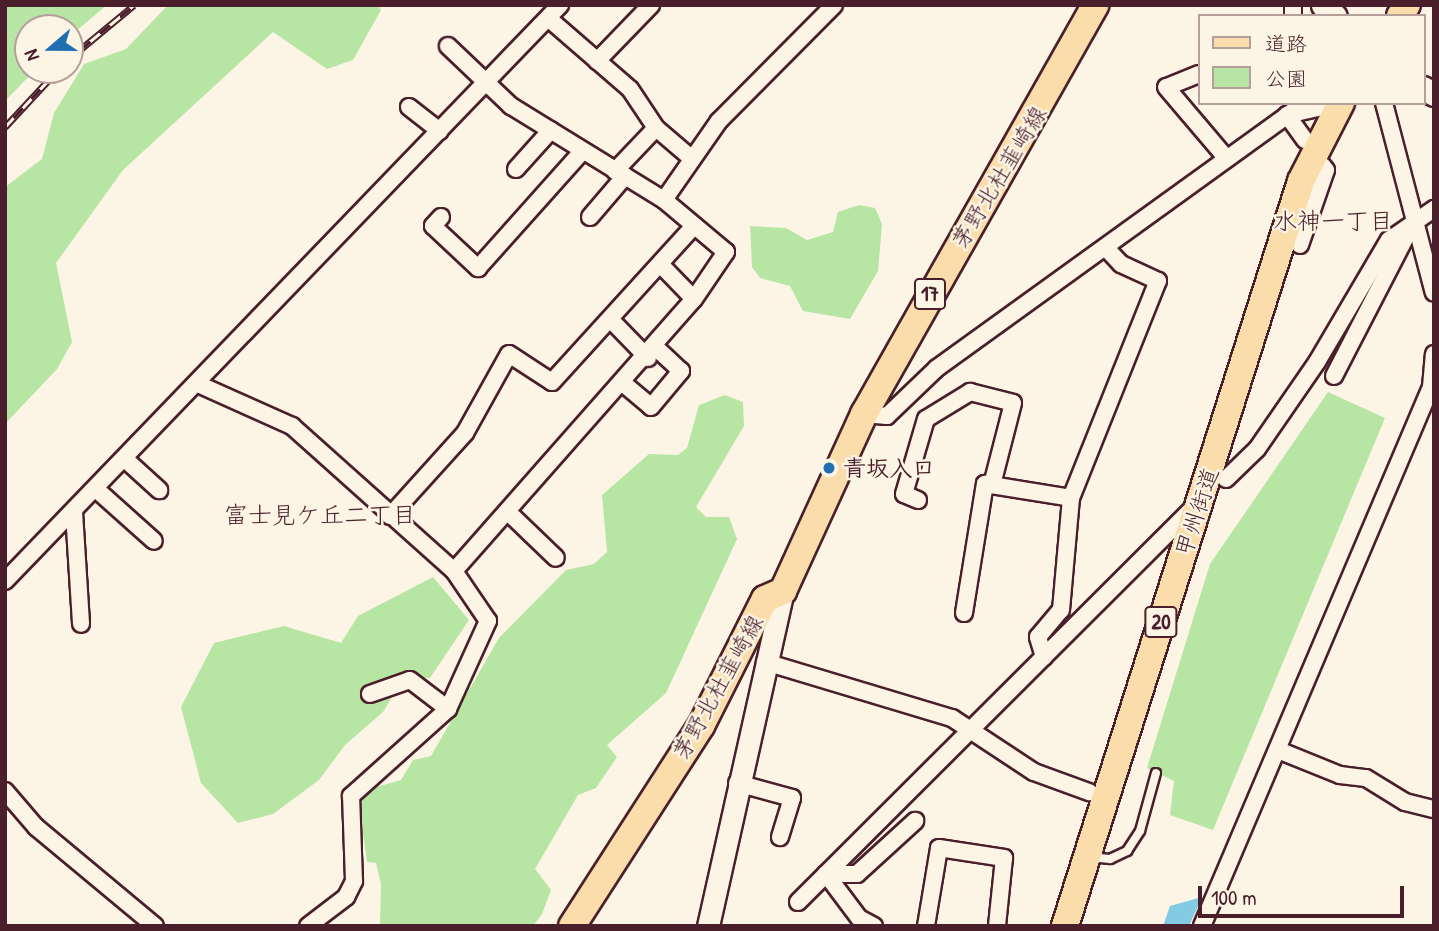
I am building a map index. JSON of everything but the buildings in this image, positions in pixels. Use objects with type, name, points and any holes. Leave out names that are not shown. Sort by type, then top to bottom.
[{"type":"main road","name":"茅野北杜韮崎線","points":[[572,926],[701,726],[765,599],[783,591],[864,414],[1095,5]]},
{"type":"main road","name":"甲州街道","points":[[1065,926],[1301,181],[1332,105]]},
{"type":"street","points":[[5,581],[126,460],[560,5]]},
{"type":"street","points":[[597,61],[651,5]]},
{"type":"street","points":[[664,200],[690,157],[834,5]]},
{"type":"street","points":[[548,18],[630,89],[656,128],[690,157]]},
{"type":"street","points":[[448,46],[485,84],[551,130],[580,154],[664,200],[726,252],[652,353],[454,571]]},
{"type":"street","points":[[1198,74],[1166,87],[1227,159]]},
{"type":"street","points":[[864,414],[887,416],[937,368],[1302,105]]},
{"type":"street","points":[[1287,116],[1332,105]]},
{"type":"street","points":[[1385,105],[1434,293]]},
{"type":"street","points":[[409,107],[440,131]]},
{"type":"street","points":[[1287,116],[1305,140]]},
{"type":"street","points":[[590,217],[656,128]]},
{"type":"street","points":[[516,169],[551,130]]},
{"type":"street","points":[[440,217],[433,226],[478,268],[580,154]]},
{"type":"street","points":[[1300,245],[1326,170],[1322,164]]},
{"type":"street","points":[[1226,479],[1257,449],[1317,362],[1389,240],[1434,209]]},
{"type":"street","points":[[1334,376],[1415,220]]},
{"type":"street","points":[[390,516],[465,433],[509,354],[552,382],[694,226]]},
{"type":"street","points":[[1044,657],[1038,637],[1061,610],[1072,498],[1158,281],[1121,264],[1104,247]]},
{"type":"street","points":[[661,265],[694,299]]},
{"type":"street","points":[[611,320],[652,353],[681,371],[651,407],[624,384]]},
{"type":"street","points":[[1202,926],[1431,387],[1434,355]]},
{"type":"street","points":[[198,384],[292,426],[454,571],[488,621],[448,709],[351,796],[354,881],[346,897],[308,926]]},
{"type":"street","points":[[918,500],[904,495],[926,419],[970,392],[1013,403],[992,485]]},
{"type":"street","points":[[898,407],[926,419]]},
{"type":"street","points":[[126,460],[159,491]]},
{"type":"street","points":[[964,613],[985,484],[1072,498]]},
{"type":"street","points":[[97,489],[154,541]]},
{"type":"street","points":[[798,902],[1201,501]]},
{"type":"street","points":[[74,512],[81,624]]},
{"type":"street","points":[[508,512],[556,558]]},
{"type":"street","points":[[708,926],[737,783],[783,591]]},
{"type":"street","points":[[765,662],[952,718],[1034,772],[1088,792]]},
{"type":"street","points":[[370,694],[410,680],[448,709]]},
{"type":"street","points":[[1278,750],[1340,775],[1366,778],[1405,802],[1434,809]]},
{"type":"street","points":[[737,783],[792,798],[780,838]]},
{"type":"street","points":[[5,791],[36,827],[155,926]]},
{"type":"street","points":[[826,874],[857,874],[915,821]]},
{"type":"street","points":[[926,926],[939,848],[1004,858],[998,926]]},
{"type":"street","points":[[826,874],[859,919],[874,926]]},
{"type":"lane","points":[[1087,856],[1110,859],[1127,851],[1140,831],[1156,773]]},
{"type":"green space","points":[[5,5],[107,5],[84,24],[84,14],[14,14],[14,84],[21,84],[5,101]]},
{"type":"green space","points":[[168,5],[378,5],[381,10],[353,60],[327,69],[273,32],[123,170],[56,263],[72,342],[57,369],[5,424],[5,187],[42,159],[54,113],[72,84],[84,84],[84,64],[126,49]]},
{"type":"green space","points":[[859,205],[875,208],[882,224],[878,271],[850,319],[803,311],[790,286],[760,278],[752,267],[750,226],[786,228],[807,240],[833,232],[838,212]]},
{"type":"green space","points":[[1328,392],[1385,418],[1213,830],[1170,815],[1174,781],[1147,768],[1210,564]]},
{"type":"green space","points":[[725,395],[743,402],[744,426],[696,507],[706,517],[729,517],[737,539],[666,693],[607,745],[617,757],[596,788],[578,795],[535,869],[551,890],[542,914],[533,926],[380,926],[381,884],[376,863],[367,862],[359,804],[373,788],[401,780],[413,760],[431,756],[499,638],[566,570],[594,564],[607,552],[602,495],[649,454],[678,455],[687,448],[699,405]]},
{"type":"green space","points":[[433,577],[469,620],[430,678],[403,679],[383,712],[345,745],[319,780],[273,814],[238,823],[201,783],[181,707],[214,643],[284,626],[341,643],[358,616]]},
{"type":"water","points":[[1202,897],[1189,926],[1163,926],[1170,906]]},
{"type":"railway","points":[[84,46],[134,5]]},
{"type":"railway","points":[[5,127],[45,84]]},
{"type":"place","name":"青坂入口","points":[[829,468]]},
{"type":"district","name":"水神一丁目","points":[[1333,221]]},
{"type":"district","name":"富士見ケ丘二丁目","points":[[320,515]]}]
